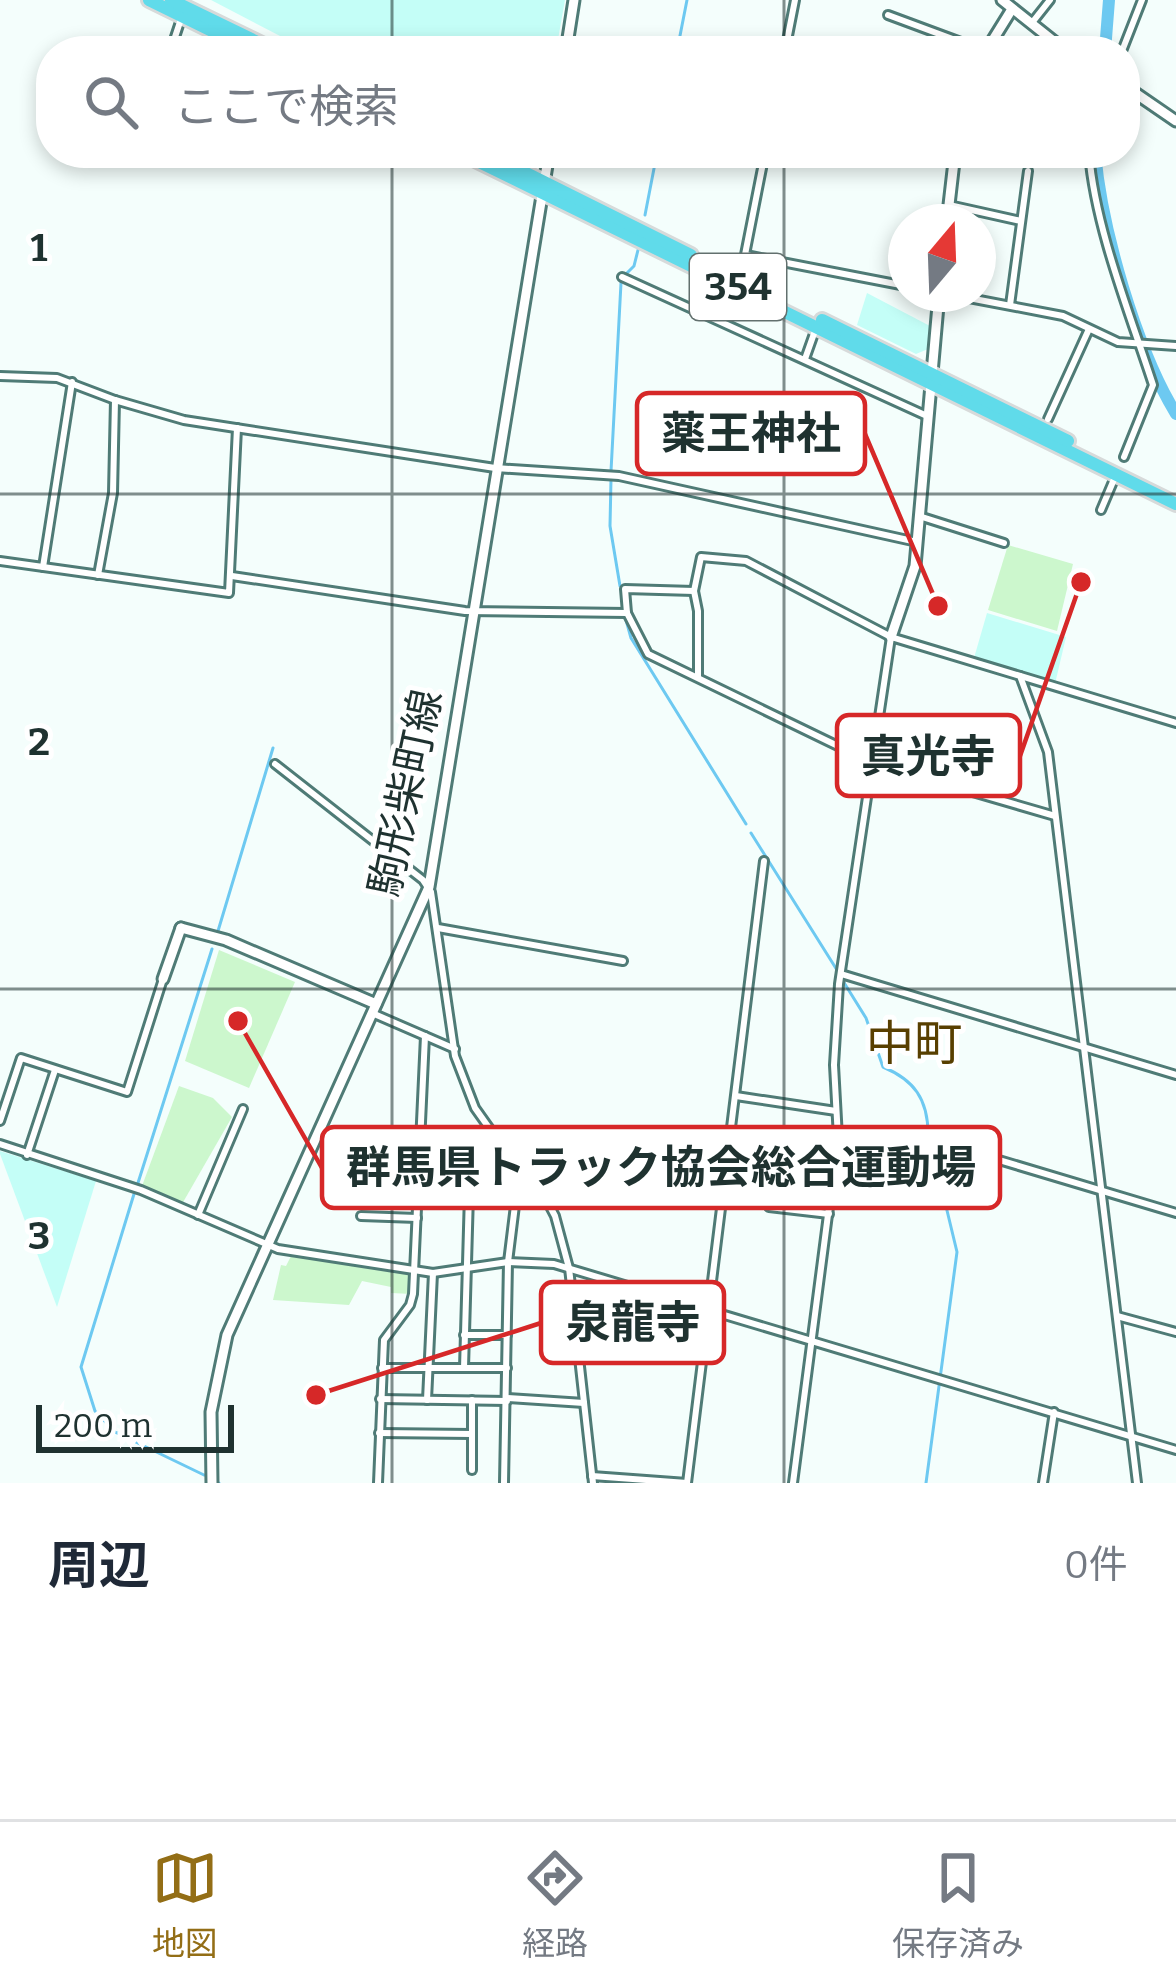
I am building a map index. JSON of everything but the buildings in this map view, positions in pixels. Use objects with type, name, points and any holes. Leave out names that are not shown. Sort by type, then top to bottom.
[{"type":"highway","points":[[149,0],[187,8],[230,36]]},
{"type":"highway","points":[[172,0],[246,36]]},
{"type":"highway","name":"354","points":[[497,168],[740,280],[1116,474],[1176,500]]},
{"type":"highway","name":"354","points":[[511,168],[817,326],[1176,500]]},
{"type":"main road","points":[[568,36],[574,0]]},
{"type":"main road","points":[[1002,0],[1046,36]]},
{"type":"main road","points":[[995,36],[1012,9]]},
{"type":"main road","points":[[1140,97],[1176,122]]},
{"type":"main road","name":"駒形柴町線","points":[[212,1483],[210,1420],[220,1359],[232,1323],[429,887],[546,168]]},
{"type":"main road","points":[[949,204],[953,168]]},
{"type":"main road","points":[[891,637],[911,581],[941,312]]},
{"type":"main road","points":[[163,979],[181,928],[226,940],[374,1008]]},
{"type":"street","points":[[788,36],[795,0]]},
{"type":"street","points":[[1030,24],[1050,0]]},
{"type":"street","points":[[1128,36],[1142,0]]},
{"type":"street","points":[[176,36],[187,8]]},
{"type":"street","points":[[887,15],[945,36]]},
{"type":"street","points":[[740,280],[762,168]]},
{"type":"street","points":[[1091,168],[1153,389],[1124,457]]},
{"type":"street","points":[[1010,304],[1028,171]]},
{"type":"street","points":[[996,215],[1021,221]]},
{"type":"street","points":[[746,255],[888,283]]},
{"type":"street","points":[[622,277],[927,416]]},
{"type":"street","points":[[996,302],[1063,316],[1141,344],[1176,346]]},
{"type":"street","points":[[805,359],[817,326]]},
{"type":"street","points":[[1048,419],[1089,329]]},
{"type":"street","points":[[0,376],[57,378],[172,418],[495,468],[619,476],[917,542]]},
{"type":"street","points":[[43,567],[72,382]]},
{"type":"street","points":[[98,575],[112,493],[115,400]]},
{"type":"street","points":[[0,561],[225,595],[232,575],[237,428]]},
{"type":"street","points":[[1101,510],[1116,474]]},
{"type":"street","points":[[919,516],[1004,544]]},
{"type":"street","points":[[698,677],[694,591],[701,557],[736,557],[891,637],[1176,722]]},
{"type":"street","points":[[232,575],[473,611],[627,613]]},
{"type":"street","points":[[694,591],[625,589],[627,613],[648,654],[873,763],[1055,816]]},
{"type":"street","points":[[793,1483],[838,1131],[834,1036],[841,974],[891,637]]},
{"type":"street","points":[[1020,676],[1048,752],[1137,1483]]},
{"type":"street","points":[[275,764],[429,887],[455,1049],[478,1114],[539,1183],[552,1209],[568,1268],[593,1480],[688,1483],[764,861]]},
{"type":"street","points":[[438,928],[623,962]]},
{"type":"street","points":[[841,974],[1176,1075]]},
{"type":"street","points":[[0,1121],[21,1058],[127,1092],[163,979]]},
{"type":"street","points":[[374,1008],[455,1049]]},
{"type":"street","points":[[379,1483],[385,1336],[410,1305],[415,1272],[425,1036]]},
{"type":"street","points":[[27,1155],[55,1070]]},
{"type":"street","points":[[736,1096],[836,1111]]},
{"type":"street","points":[[199,1215],[243,1109]]},
{"type":"street","points":[[838,1131],[932,1140],[1176,1213]]},
{"type":"street","points":[[0,1144],[140,1190],[268,1245],[415,1272],[465,1271],[508,1262],[568,1268],[1176,1450]]},
{"type":"street","points":[[504,1483],[508,1262],[520,1166]]},
{"type":"street","points":[[464,1368],[469,1194],[515,1198]]},
{"type":"street","points":[[769,1207],[829,1214]]},
{"type":"street","points":[[361,1216],[417,1218]]},
{"type":"street","points":[[428,1400],[433,1273]]},
{"type":"street","points":[[1117,1316],[1176,1332]]},
{"type":"street","points":[[464,1335],[507,1335]]},
{"type":"street","points":[[382,1368],[507,1368]]},
{"type":"street","points":[[380,1399],[584,1403]]},
{"type":"street","points":[[472,1400],[472,1471]]},
{"type":"street","points":[[1043,1483],[1054,1412]]},
{"type":"street","points":[[379,1433],[472,1434]]},
{"type":"shaded area","points":[[211,0],[565,0],[559,36],[280,36]]},
{"type":"shaded area","points":[[867,293],[888,304],[888,312],[903,312],[930,326],[928,349],[916,354],[857,325]]},
{"type":"shaded area","points":[[987,613],[1066,637],[1055,684],[974,658]]},
{"type":"shaded area","points":[[0,1154],[96,1181],[57,1307]]},
{"type":"green space","points":[[1008,545],[1073,564],[1057,631],[988,610]]},
{"type":"green space","points":[[219,950],[295,982],[249,1088],[185,1061]]},
{"type":"green space","points":[[179,1086],[213,1098],[232,1117],[182,1204],[142,1186]]},
{"type":"green space","points":[[292,1254],[411,1274],[412,1294],[391,1293],[391,1287],[362,1281],[349,1305],[273,1300],[281,1265],[286,1266]]},
{"type":"waterway","points":[[680,36],[687,0]]},
{"type":"waterway","points":[[1106,36],[1109,0]]},
{"type":"waterway","points":[[645,215],[654,168]]},
{"type":"waterway","points":[[1097,168],[1123,288],[1147,356],[1176,414]]},
{"type":"waterway","points":[[627,273],[638,250]]},
{"type":"waterway","points":[[611,471],[621,283]]},
{"type":"waterway","points":[[611,479],[610,526],[620,586]]},
{"type":"waterway","points":[[626,620],[631,638],[746,824]]},
{"type":"waterway","points":[[218,931],[273,748]]},
{"type":"waterway","points":[[751,833],[837,970]]},
{"type":"waterway","points":[[137,1186],[212,949]]},
{"type":"waterway","points":[[843,981],[866,1018],[883,1067],[903,1078],[922,1101],[928,1134]]},
{"type":"waterway","points":[[926,1483],[957,1252],[931,1144]]},
{"type":"waterway","points":[[134,1194],[81,1367],[95,1411],[115,1432],[204,1475]]},
{"type":"place","name":"真光寺","points":[[1081,582]]},
{"type":"place","name":"薬王神社","points":[[938,606]]},
{"type":"place","name":"群馬県トラック協会総合運動場","points":[[238,1021]]},
{"type":"place","name":"泉龍寺","points":[[316,1395]]},
{"type":"district","name":"中町","points":[[914,1044]]}]
